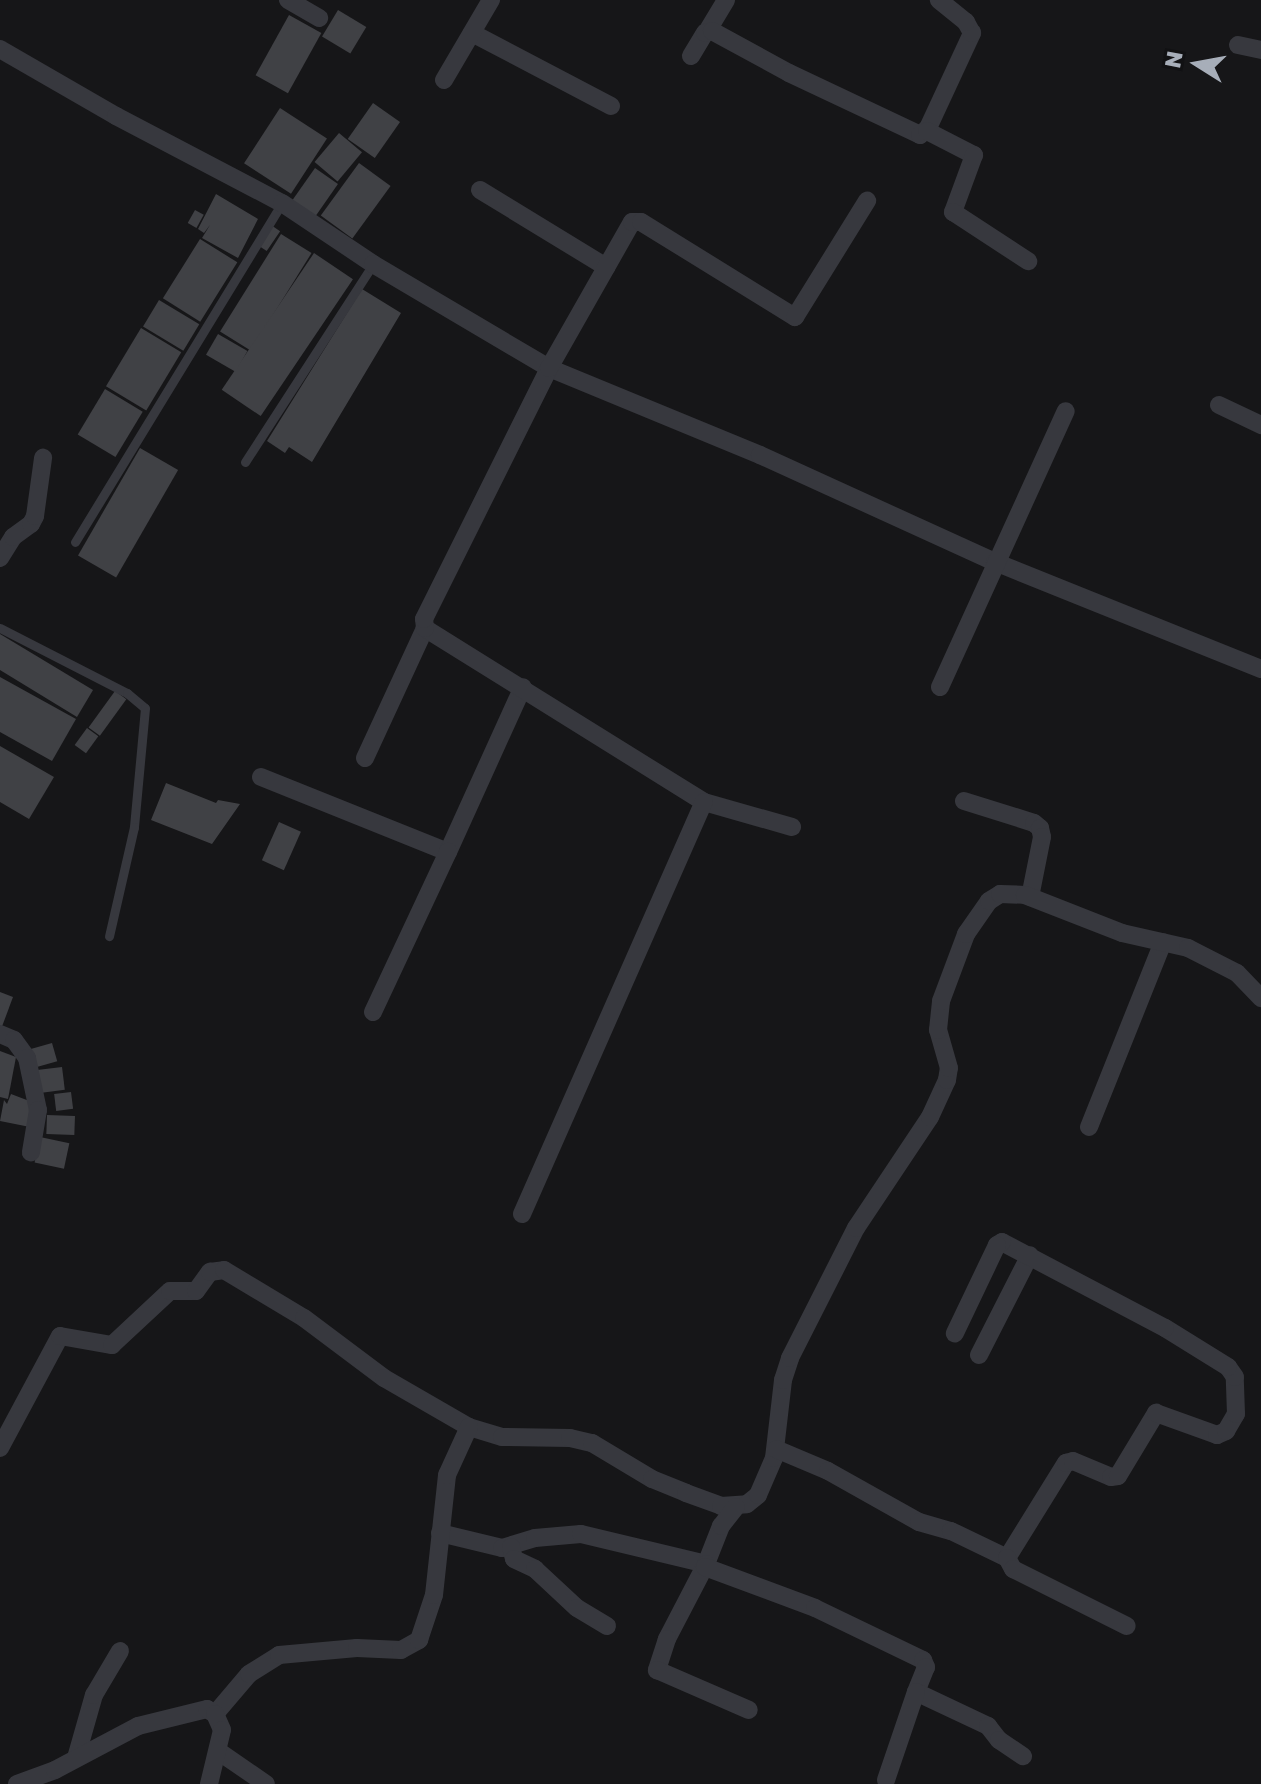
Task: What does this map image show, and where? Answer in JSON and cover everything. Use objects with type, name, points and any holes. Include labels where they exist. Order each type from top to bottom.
[{"type":"street","points":[[288,0],[319,18]]},
{"type":"street","points":[[444,80],[491,0]]},
{"type":"street","points":[[691,56],[726,0]]},
{"type":"street","points":[[927,131],[972,33],[966,22],[939,0]]},
{"type":"street","points":[[708,30],[915,133],[927,131],[971,152],[976,158],[953,212],[1028,261]]},
{"type":"street","points":[[472,33],[611,106]]},
{"type":"street","points":[[1238,45],[1261,50]]},
{"type":"street","points":[[0,49],[116,116],[282,203],[373,264],[549,368],[760,455],[995,562],[1261,669]]},
{"type":"street","points":[[480,190],[606,267]]},
{"type":"street","points":[[365,758],[425,628],[424,619],[549,368],[632,222],[637,220],[795,317],[867,201]]},
{"type":"street","points":[[1219,405],[1261,425]]},
{"type":"street","points":[[940,687],[1066,411]]},
{"type":"street","points":[[0,558],[13,537],[31,524],[35,516],[43,458]]},
{"type":"street","points":[[425,628],[704,802],[792,827]]},
{"type":"street","points":[[373,1012],[523,687]]},
{"type":"street","points":[[261,777],[448,852]]},
{"type":"street","points":[[964,801],[1040,828],[1042,837],[1030,897]]},
{"type":"street","points":[[522,1214],[704,802]]},
{"type":"street","points":[[749,1710],[660,1675],[657,1670],[667,1639],[706,1565],[721,1526],[736,1507],[758,1495],[776,1449],[783,1380],[790,1358],[856,1228],[930,1117],[947,1080],[949,1068],[937,1015],[955,957],[989,901],[1012,892],[1109,928],[1207,956],[1237,973],[1261,998]]},
{"type":"street","points":[[1089,1127],[1163,942]]},
{"type":"street","points":[[0,1034],[14,1040],[27,1058],[38,1110],[31,1152]]},
{"type":"street","points":[[955,1333],[999,1242],[1030,1255],[1165,1328],[1228,1367],[1235,1377],[1236,1414],[1226,1431],[1217,1435],[1156,1413],[1118,1476],[1111,1477],[1073,1461],[1066,1463],[1007,1558]]},
{"type":"street","points":[[979,1355],[1030,1255]]},
{"type":"street","points":[[0,1448],[60,1336],[112,1345],[170,1291],[196,1291],[216,1270],[234,1273],[304,1318],[384,1378],[469,1427],[502,1437],[570,1438],[592,1443],[652,1479],[721,1506],[736,1507]]},
{"type":"street","points":[[215,1714],[249,1674],[279,1655],[410,1647],[425,1628],[434,1595],[447,1475],[469,1427]]},
{"type":"street","points":[[776,1449],[828,1471],[919,1522],[951,1531],[1007,1558],[1013,1569],[1127,1626]]},
{"type":"street","points":[[440,1533],[491,1548],[511,1547],[535,1538],[581,1534],[706,1565],[815,1608],[923,1660],[926,1667],[886,1780]]},
{"type":"street","points":[[511,1547],[512,1557],[540,1573],[577,1608],[607,1626]]},
{"type":"street","points":[[76,1758],[94,1695],[120,1651]]},
{"type":"street","points":[[916,1692],[988,1726],[999,1740],[1023,1756]]},
{"type":"street","points":[[17,1784],[138,1726],[196,1709],[215,1714]]},
{"type":"street","points":[[209,1784],[222,1730],[215,1714]]},
{"type":"street","points":[[218,1751],[266,1784]]},
{"type":"lane","points":[[75,542],[282,203]]},
{"type":"lane","points":[[245,462],[373,264]]},
{"type":"lane","points":[[0,628],[127,693],[145,708],[134,827],[109,936]]},
{"type":"building","points":[[338,10],[366,27],[350,54],[322,37]]},
{"type":"building","points":[[289,15],[321,33],[288,93],[256,75]]},
{"type":"building","points":[[373,103],[400,122],[375,158],[348,139]]},
{"type":"building","points":[[280,108],[327,138],[291,194],[244,163]]},
{"type":"building","points":[[339,133],[362,152],[338,181],[315,162]]},
{"type":"building","points":[[359,163],[391,186],[352,239],[321,216]]},
{"type":"building","points":[[315,168],[338,184],[314,218],[291,202]]},
{"type":"building","points":[[216,194],[258,219],[238,258],[202,238],[210,225],[204,233],[198,229]]},
{"type":"building","points":[[195,210],[204,215],[196,228],[188,223]]},
{"type":"building","points":[[271,225],[280,231],[267,251],[258,245]]},
{"type":"building","points":[[281,234],[312,253],[251,351],[220,332]]},
{"type":"building","points":[[200,239],[237,262],[200,322],[163,298]]},
{"type":"building","points":[[314,253],[353,279],[261,416],[222,390]]},
{"type":"building","points":[[362,289],[401,313],[312,462],[289,447],[285,453],[267,441]]},
{"type":"building","points":[[159,300],[199,324],[183,351],[143,327]]},
{"type":"building","points":[[141,328],[181,352],[146,410],[106,386]]},
{"type":"building","points":[[218,334],[247,351],[235,372],[206,355]]},
{"type":"building","points":[[105,389],[143,412],[115,457],[78,434]]},
{"type":"building","points":[[140,448],[178,470],[116,577],[78,555]]},
{"type":"building","points":[[0,634],[93,690],[77,717],[0,670]]},
{"type":"building","points":[[0,677],[76,719],[52,761],[0,732]]},
{"type":"building","points":[[115,691],[126,699],[100,736],[89,727]]},
{"type":"building","points":[[87,728],[98,736],[86,753],[75,745]]},
{"type":"building","points":[[0,746],[54,777],[29,819],[0,802]]},
{"type":"building","points":[[166,783],[216,803],[218,800],[240,804],[212,844],[151,820]]},
{"type":"building","points":[[279,822],[301,832],[284,870],[262,860]]},
{"type":"building","points":[[0,992],[13,997],[0,1032]]},
{"type":"building","points":[[52,1043],[57,1061],[35,1068],[30,1049]]},
{"type":"building","points":[[0,1051],[16,1057],[8,1099],[0,1097]]},
{"type":"building","points":[[62,1067],[65,1090],[40,1093],[37,1070]]},
{"type":"building","points":[[71,1092],[73,1109],[56,1111],[54,1094]]},
{"type":"building","points":[[11,1094],[32,1102],[30,1127],[0,1121],[4,1100],[7,1104]]},
{"type":"building","points":[[47,1115],[75,1116],[74,1135],[46,1134]]},
{"type":"building","points":[[40,1137],[69,1143],[64,1169],[35,1162]]}]
